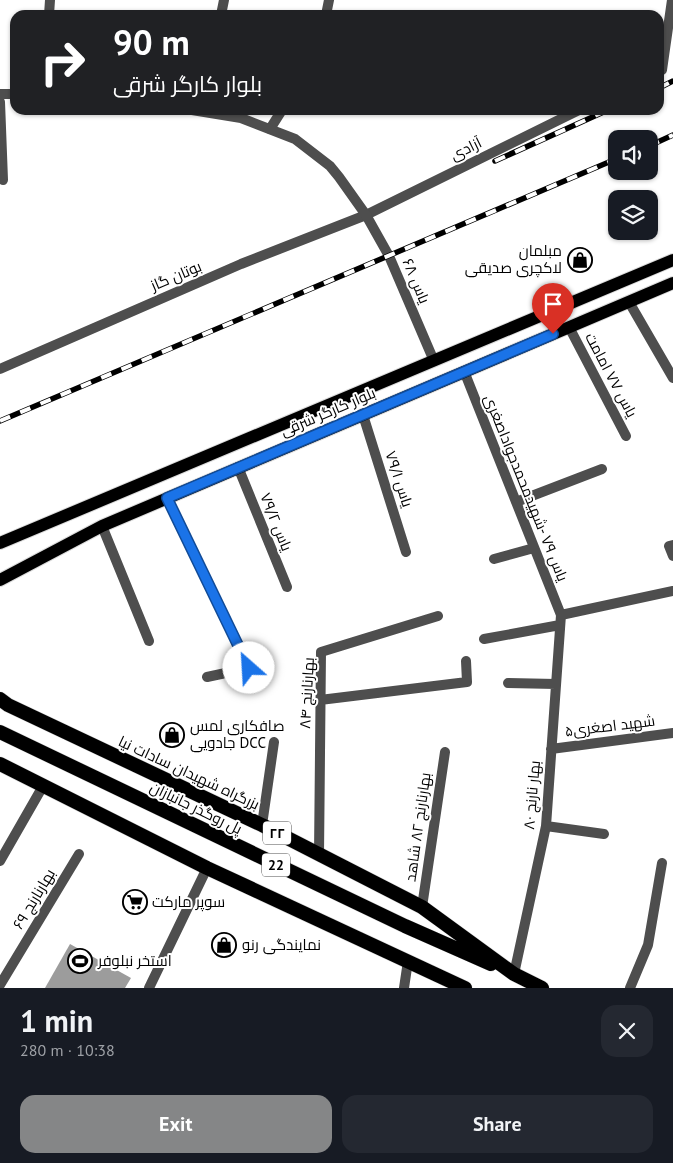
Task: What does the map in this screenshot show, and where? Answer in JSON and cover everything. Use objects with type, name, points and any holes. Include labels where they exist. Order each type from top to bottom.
[{"type":"highway","name":"بزرگراه شهیدان سادات نیا","points":[[3,704],[262,825],[422,907],[514,974],[542,988]]},
{"type":"highway","name":"پل روگذر جانبازان","points":[[0,732],[405,926],[514,974]]},
{"type":"highway","name":"22","points":[[0,764],[207,868],[465,988]]},
{"type":"main road","name":"بلوار کارگر شرقی","points":[[0,543],[673,260]]},
{"type":"main road","name":"بلوار کارگر شرقی","points":[[0,580],[102,526],[673,283]]},
{"type":"street","points":[[664,47],[672,0]]},
{"type":"street","points":[[0,102],[3,180]]},
{"type":"street","name":"یاس ۶۸","points":[[226,115],[241,118],[295,139],[330,166],[366,215],[389,256],[434,361]]},
{"type":"street","points":[[270,129],[279,115]]},
{"type":"street","name":"آزادی","points":[[366,215],[570,115]]},
{"type":"street","name":"بوتان گاز","points":[[0,368],[232,268],[366,215]]},
{"type":"street","points":[[629,302],[673,378]]},
{"type":"street","name":"یاس ۷۷ امامت","points":[[569,327],[626,436]]},
{"type":"street","name":"یاس ۷۹ -شهیدمحمدجواداصغری","points":[[464,371],[534,548],[560,620]]},
{"type":"street","name":"یاس ۷۹/۱","points":[[363,415],[406,552]]},
{"type":"street","name":"یاس ۷۹/۲","points":[[238,468],[287,587]]},
{"type":"street","points":[[516,502],[602,469]]},
{"type":"street","points":[[167,498],[249,668],[207,676]]},
{"type":"street","points":[[102,526],[149,640]]},
{"type":"street","points":[[673,545],[670,546],[673,556]]},
{"type":"street","points":[[494,559],[534,548]]},
{"type":"street","points":[[484,639],[673,591]]},
{"type":"street","name":"بهارنارنج ۸۴","points":[[319,855],[322,652],[438,616]]},
{"type":"street","name":"بهار نارنج ۸۰","points":[[514,974],[546,826],[560,620]]},
{"type":"street","points":[[320,700],[467,682],[466,661]]},
{"type":"street","points":[[508,683],[556,684]]},
{"type":"street","name":"شهید اصغری۵","points":[[551,749],[673,733]]},
{"type":"street","points":[[262,825],[274,742]]},
{"type":"street","name":"بهارنارنج ۸۲ شاهد","points":[[422,907],[444,752]]},
{"type":"street","points":[[0,861],[43,786]]},
{"type":"street","points":[[546,826],[604,834]]},
{"type":"street","name":"بهارنارنج ۶۹","points":[[0,985],[79,854]]},
{"type":"street","points":[[630,988],[648,945],[662,863]]},
{"type":"street","points":[[149,988],[207,868]]},
{"type":"street","points":[[404,988],[408,961]]},
{"type":"shaded area","name":"استخر نبلوفر","points":[[70,944],[131,978],[125,988],[45,988]]},
{"type":"railway","points":[[664,86],[673,81]]},
{"type":"railway","points":[[495,161],[597,115]]},
{"type":"railway","points":[[658,142],[673,135]]},
{"type":"railway","points":[[0,421],[608,162]]},
{"type":"place","name":"مبلمان لاکچری صدیقی","points":[[580,260]]},
{"type":"place","name":"صافکاری لمس جادویی DCC","points":[[172,735]]},
{"type":"place","name":"سوپر مارکت","points":[[135,902]]},
{"type":"place","name":"نمایندگی رنو","points":[[224,945]]},
{"type":"place","name":"استخر نبلوفر","points":[[80,961]]},
{"type":"route","points":[[249,668],[167,498],[553,334]]}]
